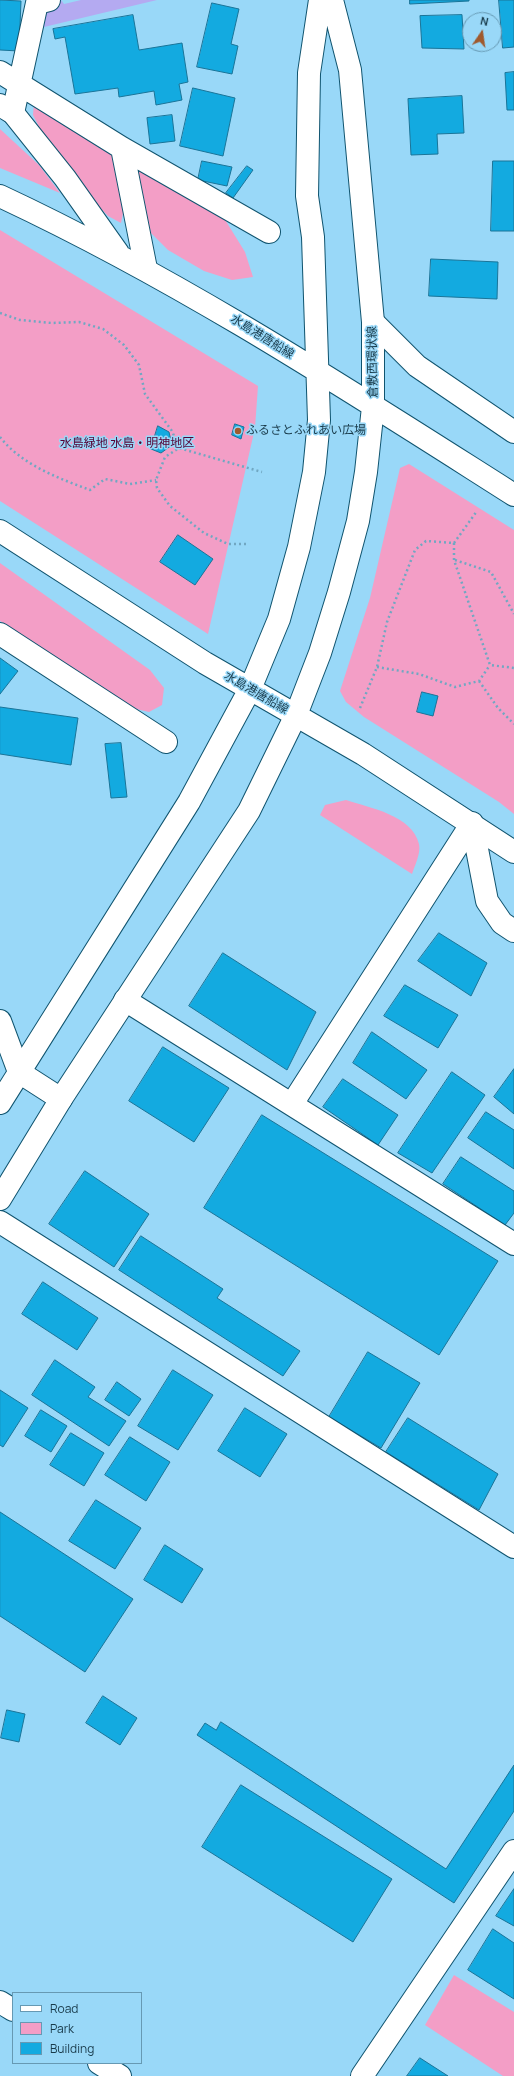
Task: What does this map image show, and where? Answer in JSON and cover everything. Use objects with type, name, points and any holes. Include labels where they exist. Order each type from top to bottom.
[{"type":"street","points":[[0,1103],[189,802],[250,689],[279,618],[299,547],[314,472],[319,420],[312,237],[307,196],[310,74],[320,0]]},
{"type":"street","name":"倉敷西環状線","points":[[0,1199],[61,1099],[248,811],[296,715],[323,645],[339,592],[358,521],[366,472],[374,407],[373,322],[350,70],[332,0]]},
{"type":"street","points":[[45,1],[37,3],[20,85],[6,109],[65,178],[120,255]]},
{"type":"street","points":[[0,72],[122,148],[269,232]]},
{"type":"street","points":[[122,148],[146,269]]},
{"type":"street","name":"水島港唐船線","points":[[0,196],[120,255],[224,314],[514,496]]},
{"type":"street","points":[[373,322],[417,366],[514,432]]},
{"type":"street","name":"水島港唐船線","points":[[0,531],[205,663],[363,754],[472,823],[514,852]]},
{"type":"street","points":[[0,634],[166,742]]},
{"type":"street","points":[[472,823],[487,901],[502,923],[514,931]]},
{"type":"street","points":[[292,1104],[472,823]]},
{"type":"street","points":[[125,1000],[514,1244]]},
{"type":"street","points":[[0,1021],[19,1072],[61,1099]]},
{"type":"street","points":[[0,1222],[514,1546]]},
{"type":"street","points":[[362,2076],[514,1851]]},
{"type":"street","points":[[0,2002],[12,2009]]},
{"type":"street","points":[[101,2064],[120,2076]]},
{"type":"path","points":[[0,313],[20,320],[52,323],[79,322],[103,329],[124,344],[139,365],[145,394],[172,431],[179,448]]},
{"type":"path","points":[[0,437],[22,459],[56,477],[90,490],[105,479],[130,484],[156,480]]},
{"type":"path","points":[[246,544],[228,544],[204,533],[170,506],[157,488],[156,480],[165,457],[179,448],[262,472]]},
{"type":"path","points":[[477,511],[454,543],[454,560],[490,665]]},
{"type":"path","points":[[360,708],[377,667],[388,622],[415,550],[426,541],[454,543]]},
{"type":"path","points":[[454,560],[491,572],[514,614]]},
{"type":"path","points":[[377,667],[419,674],[455,687],[479,681],[490,665]]},
{"type":"path","points":[[490,665],[514,668]]},
{"type":"path","points":[[479,681],[498,708],[514,724]]},
{"type":"green space","points":[[34,103],[111,150],[125,203],[121,223],[108,216],[82,189],[49,147],[33,115]]},
{"type":"green space","points":[[0,129],[39,165],[60,193],[0,168]]},
{"type":"green space","points":[[136,169],[224,218],[245,252],[253,277],[232,280],[204,271],[168,250],[151,233]]},
{"type":"green space","name":"水島緑地 水島・明神地区","points":[[0,230],[258,386],[255,428],[208,634],[0,501]]},
{"type":"green space","points":[[409,464],[514,530],[514,814],[499,802],[364,717],[346,702],[340,691],[370,598],[400,468]]},
{"type":"green space","points":[[0,563],[150,670],[164,688],[162,705],[149,712],[132,708],[0,621]]},
{"type":"green space","points":[[346,800],[389,814],[408,826],[415,834],[419,844],[419,851],[412,874],[320,815],[325,805]]},
{"type":"green space","points":[[454,1975],[514,2012],[514,2076],[503,2076],[425,2025]]},
{"type":"shaded area","points":[[43,0],[61,0],[64,4],[81,0],[157,0],[44,27],[47,6]]},
{"type":"building","points":[[0,0],[21,1],[19,51],[0,50]]},
{"type":"building","points":[[410,0],[469,0],[469,1],[410,4]]},
{"type":"building","points":[[499,0],[514,0],[514,47],[503,48],[502,12],[500,12]]},
{"type":"building","points":[[212,3],[239,9],[231,44],[238,46],[232,74],[197,67]]},
{"type":"building","points":[[133,15],[139,50],[182,43],[188,82],[179,84],[182,100],[156,105],[154,91],[119,97],[118,88],[75,94],[65,37],[55,39],[53,29]]},
{"type":"building","points":[[462,15],[462,49],[422,48],[420,16]]},
{"type":"building","points":[[514,72],[514,110],[507,110],[505,73]]},
{"type":"building","points":[[193,88],[235,98],[223,156],[180,146]]},
{"type":"building","points":[[462,96],[464,133],[437,134],[438,154],[411,155],[408,99]]},
{"type":"building","points":[[172,115],[175,141],[150,144],[147,118]]},
{"type":"building","points":[[202,161],[232,167],[227,186],[198,180]]},
{"type":"building","points":[[493,161],[514,161],[514,231],[491,231]]},
{"type":"building","points":[[247,166],[253,170],[233,198],[226,193]]},
{"type":"building","points":[[431,259],[498,262],[497,299],[429,296]]},
{"type":"building","name":"ふるさとふれあい広場","points":[[235,424],[244,427],[241,439],[232,435]]},
{"type":"building","points":[[158,426],[169,432],[172,445],[161,453],[151,449]]},
{"type":"building","points":[[178,535],[213,559],[195,585],[160,562]]},
{"type":"building","points":[[0,658],[18,671],[0,694]]},
{"type":"building","points":[[422,692],[438,696],[433,716],[417,712]]},
{"type":"building","points":[[0,707],[78,718],[71,765],[0,754]]},
{"type":"building","points":[[121,743],[127,797],[111,798],[105,744]]},
{"type":"building","points":[[439,933],[487,963],[471,996],[418,961]]},
{"type":"building","points":[[223,953],[316,1012],[287,1070],[189,1006]]},
{"type":"building","points":[[405,985],[458,1015],[438,1048],[384,1016]]},
{"type":"building","points":[[372,1032],[427,1070],[406,1099],[353,1063]]},
{"type":"building","points":[[163,1047],[229,1088],[194,1142],[129,1101]]},
{"type":"building","points":[[514,1069],[514,1114],[494,1097]]},
{"type":"building","points":[[452,1072],[485,1095],[432,1173],[398,1153]]},
{"type":"building","points":[[343,1079],[398,1115],[378,1145],[323,1107]]},
{"type":"building","points":[[486,1112],[514,1130],[514,1169],[468,1138]]},
{"type":"building","points":[[262,1115],[498,1261],[439,1355],[204,1208]]},
{"type":"building","points":[[461,1157],[514,1191],[514,1213],[505,1225],[443,1184]]},
{"type":"building","points":[[85,1171],[149,1214],[114,1267],[49,1224]]},
{"type":"building","points":[[141,1236],[223,1289],[217,1298],[300,1351],[283,1376],[119,1270]]},
{"type":"building","points":[[43,1282],[98,1318],[77,1350],[22,1314]]},
{"type":"building","points":[[368,1352],[420,1383],[381,1448],[329,1417]]},
{"type":"building","points":[[55,1360],[95,1387],[88,1397],[126,1421],[109,1446],[32,1395]]},
{"type":"building","points":[[173,1370],[213,1395],[178,1450],[138,1426]]},
{"type":"building","points":[[117,1382],[141,1399],[129,1416],[105,1400]]},
{"type":"building","points":[[0,1390],[28,1408],[3,1447],[0,1445]]},
{"type":"building","points":[[245,1408],[287,1434],[260,1477],[218,1451]]},
{"type":"building","points":[[41,1410],[67,1426],[51,1452],[25,1436]]},
{"type":"building","points":[[408,1418],[498,1474],[479,1510],[386,1452]]},
{"type":"building","points":[[71,1433],[104,1453],[84,1486],[50,1465]]},
{"type":"building","points":[[130,1437],[170,1462],[146,1501],[105,1475]]},
{"type":"building","points":[[96,1500],[141,1528],[115,1569],[69,1541]]},
{"type":"building","points":[[0,1512],[133,1599],[85,1672],[0,1616]]},
{"type":"building","points":[[165,1545],[203,1569],[182,1603],[144,1580]]},
{"type":"building","points":[[103,1696],[137,1718],[120,1745],[86,1723]]},
{"type":"building","points":[[7,1710],[25,1714],[19,1742],[1,1738]]},
{"type":"building","points":[[221,1722],[446,1869],[514,1765],[514,1811],[454,1903],[197,1735],[205,1723],[216,1730]]},
{"type":"building","points":[[241,1785],[392,1879],[353,1942],[202,1847]]},
{"type":"building","points":[[514,1889],[514,1926],[496,1916]]},
{"type":"building","points":[[493,1929],[514,1943],[514,1999],[468,1970]]},
{"type":"building","points":[[420,2058],[448,2076],[407,2076]]},
{"type":"place","name":"ふるさとふれあい広場","points":[[238,431]]}]
